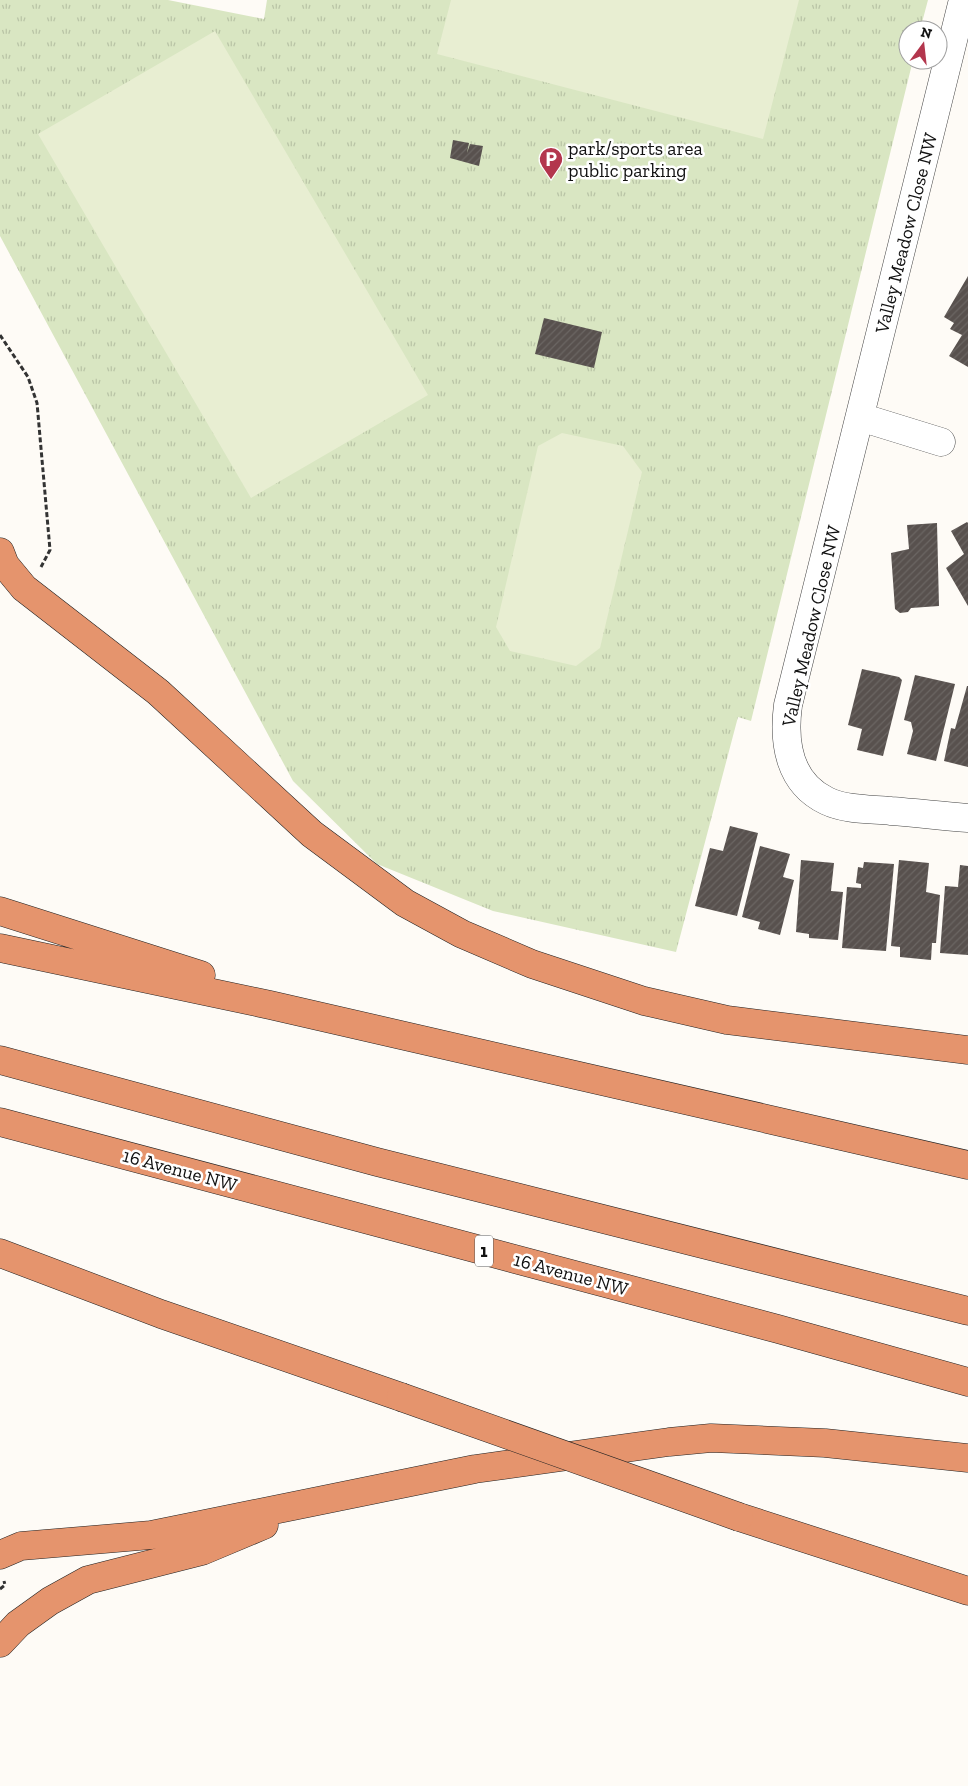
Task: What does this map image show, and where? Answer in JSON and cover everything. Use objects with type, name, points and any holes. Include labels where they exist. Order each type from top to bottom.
[{"type":"highway","points":[[0,552],[4,565],[24,588],[158,692],[312,834],[405,903],[462,934],[532,964],[653,1004],[727,1020],[968,1050]]},
{"type":"highway","points":[[0,911],[354,1025]]},
{"type":"highway","points":[[0,948],[354,1025],[968,1165]]},
{"type":"highway","points":[[0,1060],[377,1162],[968,1311]]},
{"type":"highway","name":"16 Avenue NW","points":[[0,1122],[778,1329],[968,1382]]},
{"type":"highway","points":[[0,1253],[161,1314],[739,1516],[968,1590]]},
{"type":"highway","points":[[0,1273],[161,1314]]},
{"type":"highway","points":[[0,1555],[21,1546],[151,1536],[475,1469],[669,1442],[711,1438],[825,1443],[968,1458]]},
{"type":"highway","points":[[0,1643],[26,1618],[50,1601],[88,1580],[202,1551],[315,1502]]},
{"type":"street","name":"Valley Meadow Close NW","points":[[963,0],[959,52],[860,416],[788,705],[785,728],[792,766],[800,778],[814,792],[827,801],[841,805],[968,818]]},
{"type":"street","points":[[860,416],[941,442]]},
{"type":"path","points":[[0,336],[28,377],[37,403],[41,430],[50,550],[38,571],[24,588]]},
{"type":"green space","points":[[0,0],[168,0],[264,19],[267,0],[928,0],[923,20],[898,20],[898,70],[911,70],[751,721],[738,717],[676,952],[493,911],[377,864],[293,781],[0,236]]},
{"type":"green space","points":[[451,0],[799,0],[763,139],[437,54]]},
{"type":"green space","points":[[215,31],[428,395],[251,498],[38,134]]},
{"type":"green space","points":[[562,433],[623,446],[642,472],[600,648],[576,666],[510,651],[496,627],[538,446]]},
{"type":"building","points":[[453,140],[469,143],[467,153],[470,144],[483,146],[479,166],[450,158]]},
{"type":"building","points":[[968,276],[968,367],[949,356],[962,335],[950,329],[954,323],[944,317]]},
{"type":"building","points":[[544,318],[602,332],[594,368],[535,354]]},
{"type":"building","points":[[967,522],[968,606],[946,568],[964,554],[951,531]]},
{"type":"building","points":[[937,523],[939,606],[911,608],[908,612],[900,613],[895,609],[891,553],[909,549],[907,525]]},
{"type":"building","points":[[862,669],[899,677],[902,680],[883,756],[857,750],[862,729],[848,725]]},
{"type":"building","points":[[915,675],[955,684],[936,761],[907,754],[913,731],[911,722],[904,720]]},
{"type":"building","points":[[967,686],[968,767],[944,761],[951,728],[955,729]]},
{"type":"building","points":[[730,826],[758,833],[737,916],[695,906],[710,848],[723,851]]},
{"type":"building","points":[[760,846],[790,854],[783,877],[794,880],[780,935],[758,929],[760,922],[742,917]]},
{"type":"building","points":[[801,860],[834,863],[831,891],[843,892],[838,940],[809,938],[809,934],[796,932]]},
{"type":"building","points":[[899,860],[929,863],[926,892],[940,895],[936,943],[932,943],[931,960],[900,957],[900,947],[891,946]]},
{"type":"building","points":[[864,862],[894,864],[886,951],[842,948],[847,887],[861,888],[861,884],[856,883],[858,867],[863,868]]},
{"type":"building","points":[[960,865],[968,866],[968,955],[940,953],[945,886],[958,887]]},
{"type":"place","name":"park/sports area public parking","points":[[551,180]]}]
